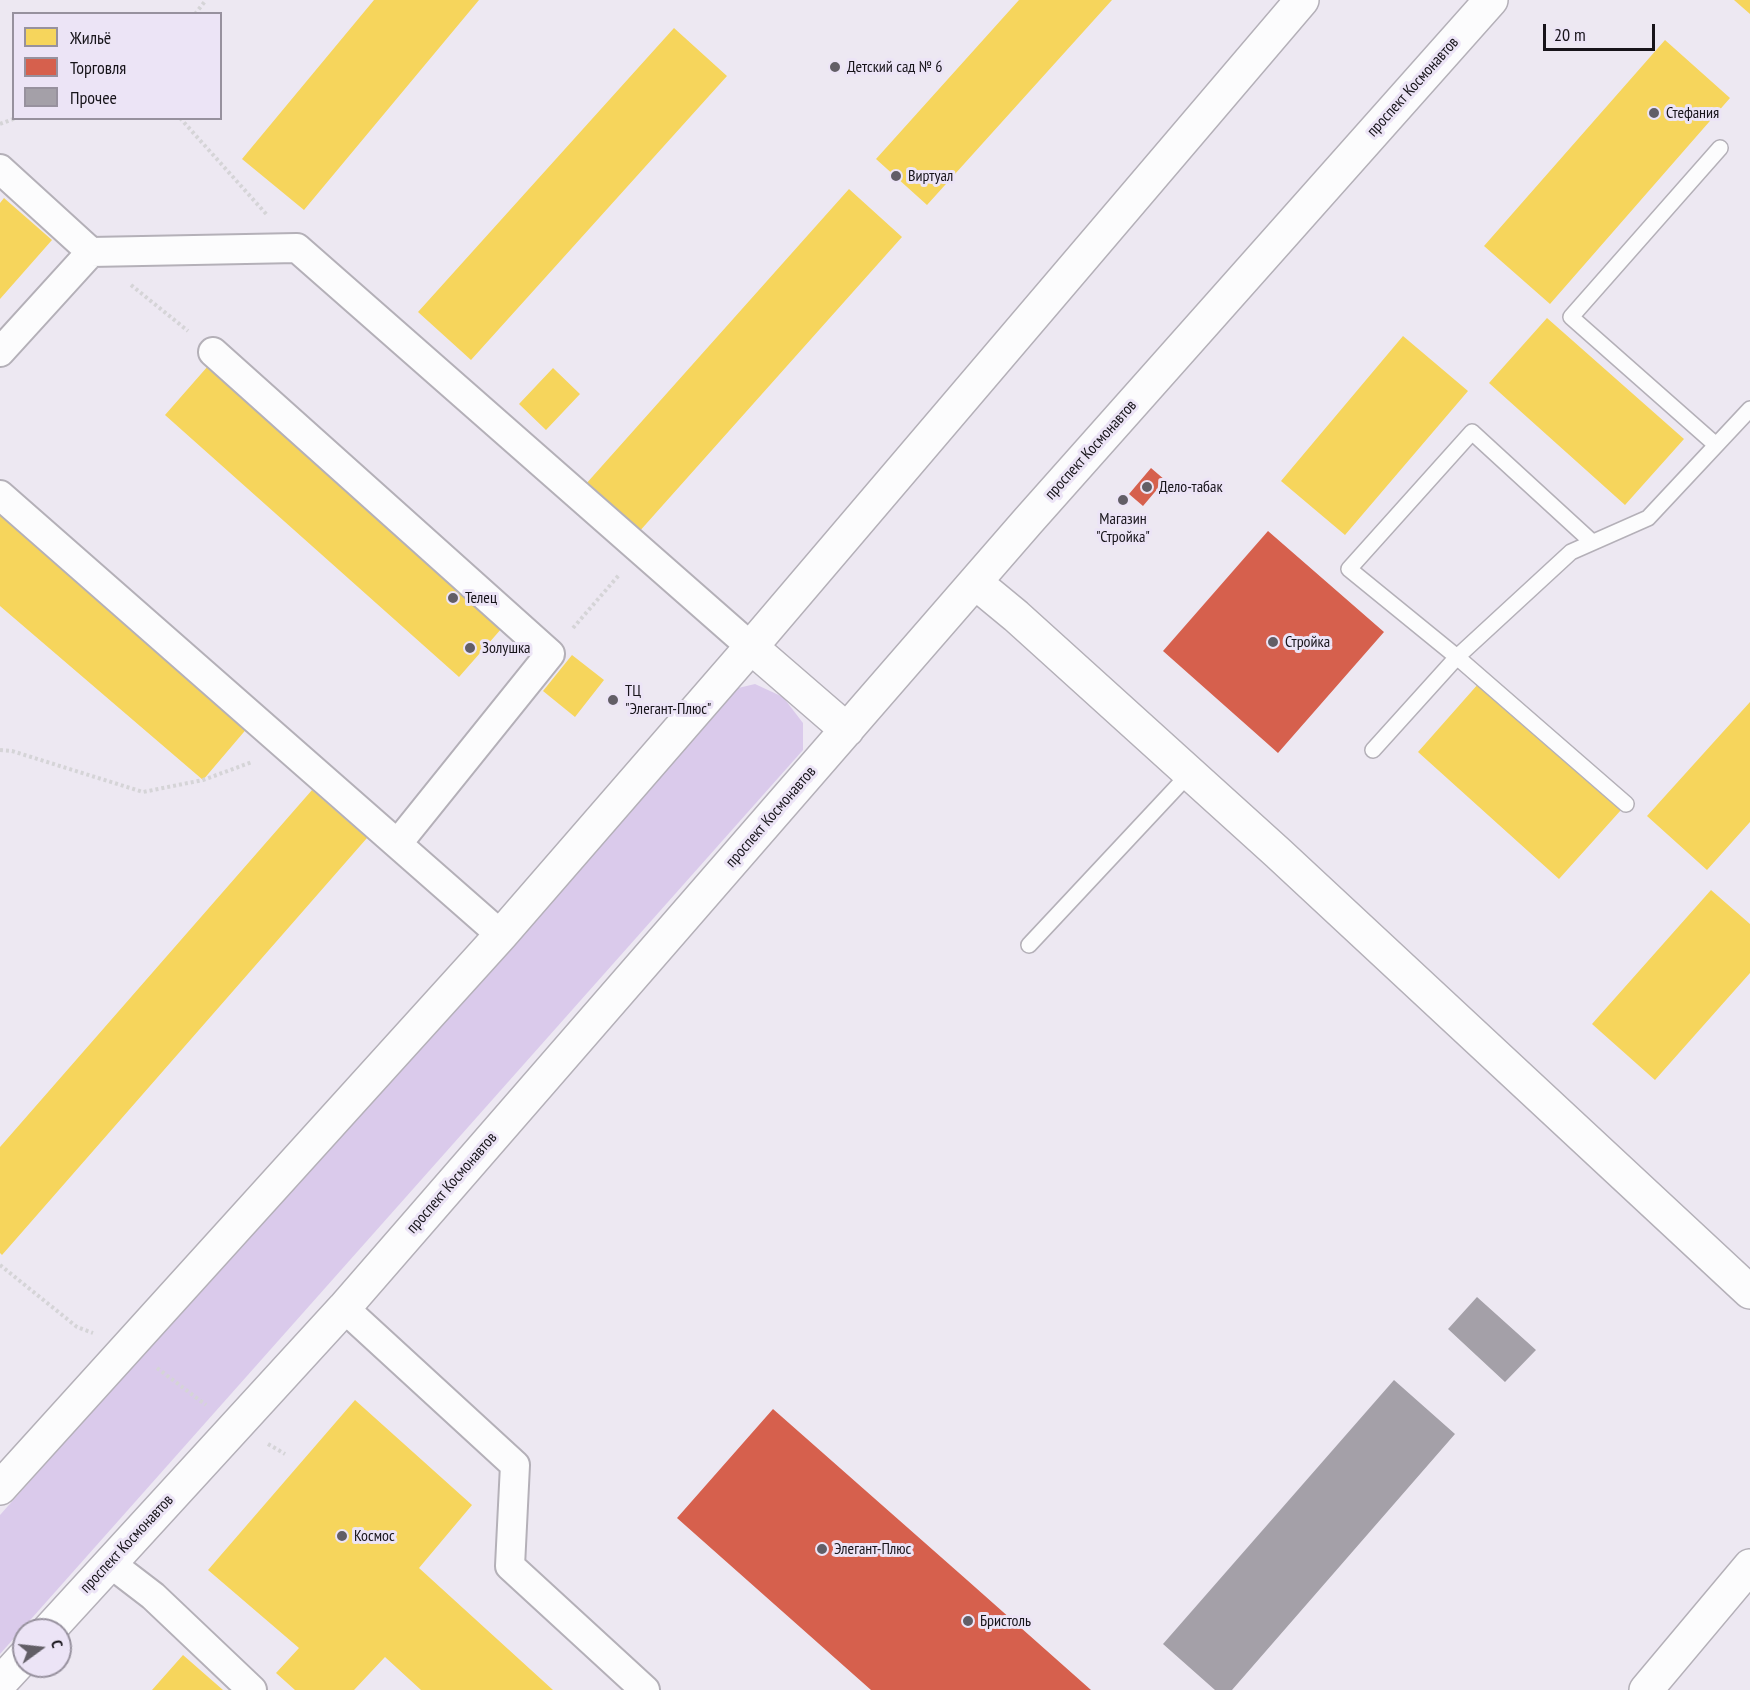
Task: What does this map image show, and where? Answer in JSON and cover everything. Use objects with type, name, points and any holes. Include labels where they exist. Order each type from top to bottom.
[{"type":"main road","points":[[0,1488],[501,935],[751,646],[1302,0]]},
{"type":"main road","name":"проспект Космонавтов","points":[[60,1618],[344,1308],[847,730],[1491,0]]},
{"type":"main road","points":[[976,583],[1016,616],[1486,1045],[1750,1292]]},
{"type":"main road","points":[[751,646],[847,730]]},
{"type":"main road","points":[[1646,1690],[1750,1566]]},
{"type":"main road","points":[[0,1683],[12,1670]]},
{"type":"street","points":[[0,169],[91,252],[297,248],[751,646]]},
{"type":"street","points":[[0,352],[91,252]]},
{"type":"street","points":[[213,352],[550,654],[398,843]]},
{"type":"street","points":[[0,495],[501,935]]},
{"type":"street","points":[[344,1308],[515,1465],[510,1566],[645,1690]]},
{"type":"street","points":[[110,1563],[153,1596],[252,1690]]},
{"type":"lane","points":[[1716,445],[1571,317],[1720,148]]},
{"type":"lane","points":[[1373,750],[1457,657],[1571,552],[1648,518],[1750,409]]},
{"type":"lane","points":[[1592,542],[1472,432],[1349,569],[1457,657],[1626,804]]},
{"type":"lane","points":[[1029,945],[1189,774]]},
{"type":"path","points":[[197,12],[206,0]]},
{"type":"path","points":[[182,120],[297,248]]},
{"type":"path","points":[[91,252],[213,352]]},
{"type":"path","points":[[550,654],[642,550]]},
{"type":"path","points":[[0,750],[12,751],[143,792],[203,780],[290,748]]},
{"type":"shaded area","points":[[755,684],[783,697],[803,723],[803,750],[32,1618],[12,1618],[12,1640],[0,1654],[0,1515],[734,689]]},
{"type":"building: Жильё","points":[[374,0],[479,0],[304,210],[242,159]]},
{"type":"building: Жильё","points":[[1019,0],[1112,0],[927,205],[876,159]]},
{"type":"building: Жильё","points":[[1734,0],[1750,0],[1750,14]]},
{"type":"building: Жильё","points":[[674,28],[727,76],[471,360],[418,312]]},
{"type":"building: Жильё","points":[[1665,40],[1730,98],[1550,304],[1484,246]]},
{"type":"building: Жильё","points":[[849,189],[902,237],[638,533],[585,485]]},
{"type":"building: Жильё","points":[[4,198],[52,240],[0,299],[0,203]]},
{"type":"building: Жильё","points":[[1547,318],[1684,439],[1625,505],[1489,383]]},
{"type":"building: Жильё","points":[[1403,336],[1468,391],[1345,535],[1281,481]]},
{"type":"building: Жильё","points":[[208,366],[502,628],[459,677],[165,415]]},
{"type":"building: Жильё","points":[[553,368],[580,394],[546,430],[519,404]]},
{"type":"building: Жильё","points":[[0,513],[249,726],[203,780],[0,606]]},
{"type":"building: Жильё","points":[[572,655],[604,680],[575,717],[543,691]]},
{"type":"building: Жильё","points":[[1479,683],[1621,810],[1559,879],[1418,752]]},
{"type":"building: Жильё","points":[[1750,702],[1750,822],[1707,870],[1647,816]]},
{"type":"building: Жильё","points":[[312,790],[367,838],[2,1255],[0,1253],[0,1147]]},
{"type":"building: Жильё","points":[[1711,890],[1750,924],[1750,973],[1655,1080],[1592,1024]]},
{"type":"building: Жильё","name":"Космос","points":[[355,1400],[472,1505],[419,1568],[553,1690],[421,1690],[385,1657],[354,1690],[295,1690],[276,1673],[299,1648],[208,1570]]},
{"type":"building: Жильё","points":[[183,1655],[223,1690],[152,1690]]},
{"type":"building: Торговля","name":"Дело-табак","points":[[1151,468],[1165,480],[1143,506],[1129,494]]},
{"type":"building: Торговля","name":"Стройка","points":[[1268,531],[1384,632],[1278,753],[1163,651]]},
{"type":"building: Торговля","name":"Элегант-Плюс","points":[[773,1409],[1091,1690],[871,1690],[677,1518]]},
{"type":"building: Прочее","points":[[1477,1297],[1536,1350],[1505,1382],[1448,1329]]},
{"type":"building: Прочее","points":[[1394,1380],[1455,1434],[1232,1690],[1215,1690],[1163,1644]]},
{"type":"place","name":"Детский сад № 6","points":[[835,67]]},
{"type":"place","name":"Стефания","points":[[1654,113]]},
{"type":"place","name":"Виртуал","points":[[896,176]]},
{"type":"place","name":"Дело-табак","points":[[1147,487]]},
{"type":"place","name":"Магазин \"Стройка\"","points":[[1123,500]]},
{"type":"place","name":"Телец","points":[[453,598]]},
{"type":"place","name":"Стройка","points":[[1273,642]]},
{"type":"place","name":"Золушка","points":[[470,648]]},
{"type":"place","name":"ТЦ \"Элегант-Плюс\"","points":[[613,700]]},
{"type":"place","name":"Космос","points":[[342,1536]]},
{"type":"place","name":"Элегант-Плюс","points":[[822,1549]]},
{"type":"place","name":"Бристоль","points":[[968,1621]]}]
